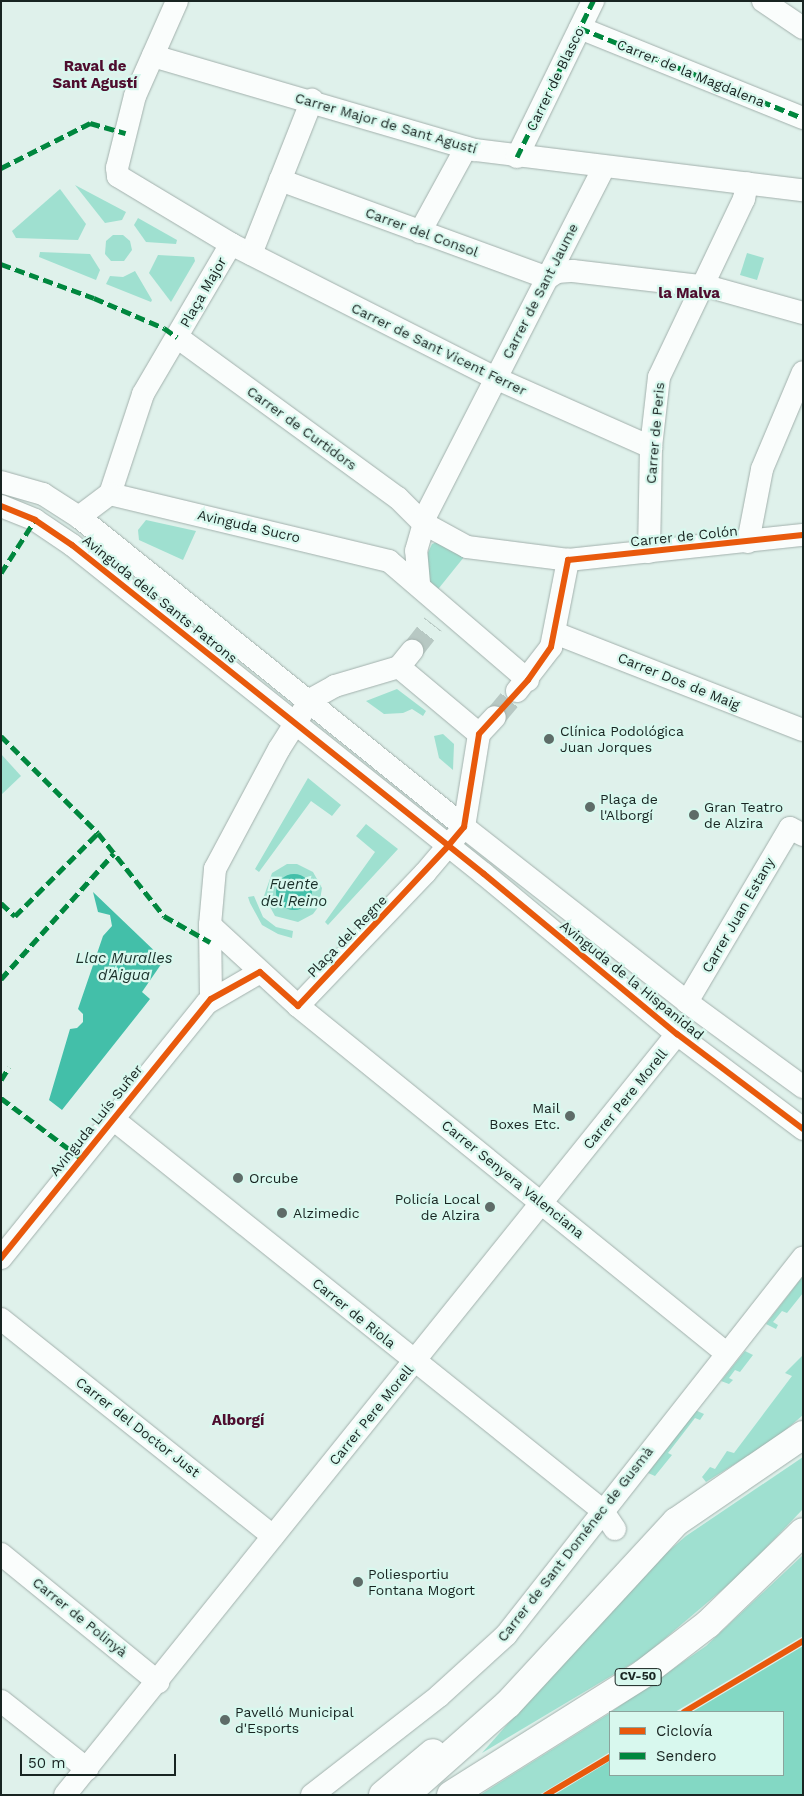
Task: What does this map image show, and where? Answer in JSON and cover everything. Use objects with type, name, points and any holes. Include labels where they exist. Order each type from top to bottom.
[{"type":"main road","points":[[383,1795],[503,1691],[622,1564],[676,1522],[803,1435]]},
{"type":"main road","points":[[405,1795],[452,1756],[533,1679],[676,1522]]},
{"type":"main road","name":"CV-50","points":[[451,1795],[650,1668],[708,1624],[803,1532]]},
{"type":"street","points":[[153,56],[177,1]]},
{"type":"street","name":"Carrer de Blasco","points":[[517,157],[593,1]]},
{"type":"street","points":[[763,1],[803,28]]},
{"type":"street","name":"Carrer de la Magdalena","points":[[580,28],[803,118]]},
{"type":"street","name":"Carrer Major de Sant Agustí","points":[[153,56],[312,100],[466,148],[517,157],[803,190]]},
{"type":"street","name":"Plaça Major","points":[[110,494],[136,409],[177,337],[241,249],[118,176],[117,168],[135,96],[153,56]]},
{"type":"street","points":[[241,249],[280,180],[312,100]]},
{"type":"street","points":[[420,232],[466,148]]},
{"type":"street","name":"Carrer de Sant Jaume","points":[[418,583],[416,560],[424,523],[495,378],[556,274],[604,166]]},
{"type":"street","name":"Carrer del Consol","points":[[280,180],[420,232],[556,274],[702,286],[731,291],[803,313]]},
{"type":"street","name":"Carrer de Peris","points":[[649,552],[651,447],[655,393],[662,370],[744,200],[747,184]]},
{"type":"street","name":"Carrer de Sant Vicent Ferrer","points":[[241,249],[495,378],[651,447]]},
{"type":"street","name":"Carrer de Curtidors","points":[[177,337],[370,477],[424,523],[472,549],[568,560]]},
{"type":"street","points":[[748,542],[762,469],[803,372]]},
{"type":"street","name":"Avinguda dels Sants Patrons","points":[[1,482],[42,494],[79,518],[310,700]]},
{"type":"street","points":[[79,518],[110,494]]},
{"type":"street","name":"Avinguda Sucro","points":[[110,494],[380,557],[418,583],[439,616],[522,685],[551,647],[555,633]]},
{"type":"street","name":"Avinguda dels Sants Patrons","points":[[1,506],[35,520],[72,545],[295,725]]},
{"type":"street","name":"Carrer de Colón","points":[[568,560],[803,535]]},
{"type":"street","points":[[555,633],[568,560]]},
{"type":"street","name":"Carrer Dos de Maig","points":[[555,633],[803,730]]},
{"type":"street","points":[[260,972],[211,999],[210,925],[215,869],[310,700],[335,686],[405,659],[480,734]]},
{"type":"street","name":"Avinguda de la Hispanidad","points":[[310,700],[464,827],[687,1002],[803,1088]]},
{"type":"street","points":[[448,846],[464,827],[480,734],[495,717]]},
{"type":"street","name":"Avinguda de la Hispanidad","points":[[295,725],[448,846],[677,1034],[803,1128]]},
{"type":"street","name":"Carrer Juan Estany","points":[[687,1002],[796,831]]},
{"type":"street","name":"Plaça del Regne","points":[[298,1006],[448,846]]},
{"type":"street","points":[[210,925],[298,1006]]},
{"type":"street","name":"Avinguda Luís Suñer","points":[[1,1258],[211,999]]},
{"type":"street","name":"Carrer Senyera Valenciana","points":[[298,1006],[543,1203],[726,1354]]},
{"type":"street","name":"Carrer Pere Morell","points":[[65,1795],[158,1682],[273,1536],[543,1203],[677,1034]]},
{"type":"street","name":"Carrer de Riola","points":[[113,1119],[602,1510],[615,1529]]},
{"type":"street","name":"Carrer de Sant Doménec de Gusmà","points":[[312,1795],[439,1696],[506,1635],[602,1510],[803,1258]]},
{"type":"street","name":"Carrer del Doctor Just","points":[[1,1320],[273,1536]]},
{"type":"street","name":"Carrer de Polinyà","points":[[1,1554],[158,1682]]},
{"type":"street","points":[[1,1701],[87,1769]]},
{"type":"shaded area","points":[[75,185],[126,212],[122,220],[105,223]]},
{"type":"shaded area","points":[[60,189],[86,224],[78,240],[16,238],[12,231]]},
{"type":"shaded area","points":[[138,218],[177,240],[176,244],[146,242],[134,225]]},
{"type":"shaded area","points":[[113,235],[123,235],[130,241],[132,250],[124,261],[111,261],[105,254],[106,241]]},
{"type":"shaded area","points":[[40,252],[90,254],[100,270],[96,280],[39,257]]},
{"type":"shaded area","points":[[747,253],[764,258],[757,280],[740,275]]},
{"type":"shaded area","points":[[158,255],[194,257],[195,261],[171,302],[149,273]]},
{"type":"shaded area","points":[[135,271],[152,300],[151,302],[106,284],[110,276],[123,277]]},
{"type":"shaded area","points":[[146,520],[196,531],[183,560],[139,540],[138,530]]},
{"type":"shaded area","points":[[437,542],[464,557],[435,593],[429,580],[426,557],[432,544]]},
{"type":"shaded area","points":[[397,689],[426,711],[423,716],[412,709],[403,713],[384,714],[366,701]]},
{"type":"shaded area","points":[[443,734],[454,744],[453,770],[439,758],[434,736]]},
{"type":"shaded area","points":[[1,754],[21,776],[1,795]]},
{"type":"shaded area","points":[[308,778],[341,805],[332,816],[311,801],[259,872],[255,869]]},
{"type":"shaded area","points":[[366,824],[398,849],[328,925],[325,922],[375,852],[356,836]]},
{"type":"shaded area","points":[[287,864],[297,864],[313,872],[322,888],[319,906],[313,914],[298,922],[275,916],[264,896],[272,873]],"holes":[[[308,882],[310,899],[303,907],[281,905],[278,900],[278,883]]]},
{"type":"shaded area","points":[[254,896],[263,917],[276,927],[293,931],[292,938],[278,934],[262,925],[248,897]]},
{"type":"shaded area","points":[[803,1276],[803,1293],[787,1313],[782,1311],[773,1322],[778,1325],[776,1329],[766,1324]]},
{"type":"shaded area","points":[[745,1351],[753,1355],[740,1372],[735,1370],[729,1378],[733,1380],[729,1384],[721,1381]]},
{"type":"shaded area","points":[[803,1355],[803,1415],[775,1439],[706,1482],[702,1477],[710,1467],[715,1469],[727,1451],[734,1453],[792,1376],[785,1373]]},
{"type":"shaded area","points":[[695,1410],[704,1414],[700,1420],[695,1418],[668,1453],[672,1455],[655,1476],[648,1473]]},
{"type":"shaded area","points":[[803,1457],[803,1509],[741,1574],[643,1657],[482,1753],[635,1580],[686,1536]]},
{"type":"shaded area","points":[[803,1555],[803,1636],[677,1711],[612,1711],[706,1646]]},
{"type":"shaded area","points":[[803,1646],[803,1795],[554,1795],[609,1762],[609,1776],[784,1776],[784,1711],[694,1711]]},
{"type":"shaded area","points":[[609,1714],[609,1753],[539,1795],[480,1795]]},
{"type":"water","name":"Fuente del Reino","points":[[294,874],[306,880],[312,892],[306,904],[294,910],[282,904],[276,892],[282,880]]},
{"type":"water","name":"Llac Muralles d'Aigua","points":[[93,892],[164,960],[142,992],[150,999],[62,1110],[49,1100],[70,1029],[77,1028],[83,1022],[83,1014],[78,1009],[103,936],[112,926],[110,915],[98,912]]},
{"type":"tunnel","points":[[412,651],[433,624]]},
{"type":"tunnel","points":[[495,717],[517,691]]},
{"type":"marked path","points":[[517,157],[593,1]]},
{"type":"marked path","points":[[580,28],[803,118]]},
{"type":"marked path","points":[[1,168],[90,123],[126,133]]},
{"type":"marked path","points":[[1,264],[94,298],[164,328],[177,337]]},
{"type":"marked path","points":[[1,573],[35,520]]},
{"type":"marked path","points":[[1,736],[98,833],[164,916],[210,942]]},
{"type":"marked path","points":[[1,903],[15,916],[98,833]]},
{"type":"marked path","points":[[1,979],[114,853]]},
{"type":"marked path","points":[[1,1080],[9,1067]]},
{"type":"marked path","points":[[1,1098],[81,1158]]},
{"type":"cycle path","points":[[1,506],[35,520],[72,545],[484,874],[677,1034],[803,1129]]},
{"type":"cycle path","points":[[1,1258],[211,999],[260,972],[298,1006],[464,827],[479,734],[528,680],[551,647],[568,560],[803,535]]},
{"type":"cycle path","points":[[686,1711],[803,1641]]},
{"type":"cycle path","points":[[546,1795],[609,1758]]},
{"type":"place","name":"Clínica Podológica Juan Jorques","points":[[549,739]]},
{"type":"place","name":"Plaça de l'Alborgí","points":[[590,807]]},
{"type":"place","name":"Gran Teatro de Alzira","points":[[694,815]]},
{"type":"place","name":"Mail Boxes Etc.","points":[[570,1116]]},
{"type":"place","name":"Orcube","points":[[238,1178]]},
{"type":"place","name":"Policía Local de Alzira","points":[[490,1207]]},
{"type":"place","name":"Alzimedic","points":[[282,1213]]},
{"type":"place","name":"Poliesportiu Fontana Mogort","points":[[358,1582]]},
{"type":"place","name":"Pavelló Municipal d'Esports","points":[[225,1720]]},
{"type":"district","name":"Raval de Sant Agustí","points":[[95,74]]},
{"type":"district","name":"la Malva","points":[[689,294]]},
{"type":"district","name":"Alborgí","points":[[238,1421]]}]
